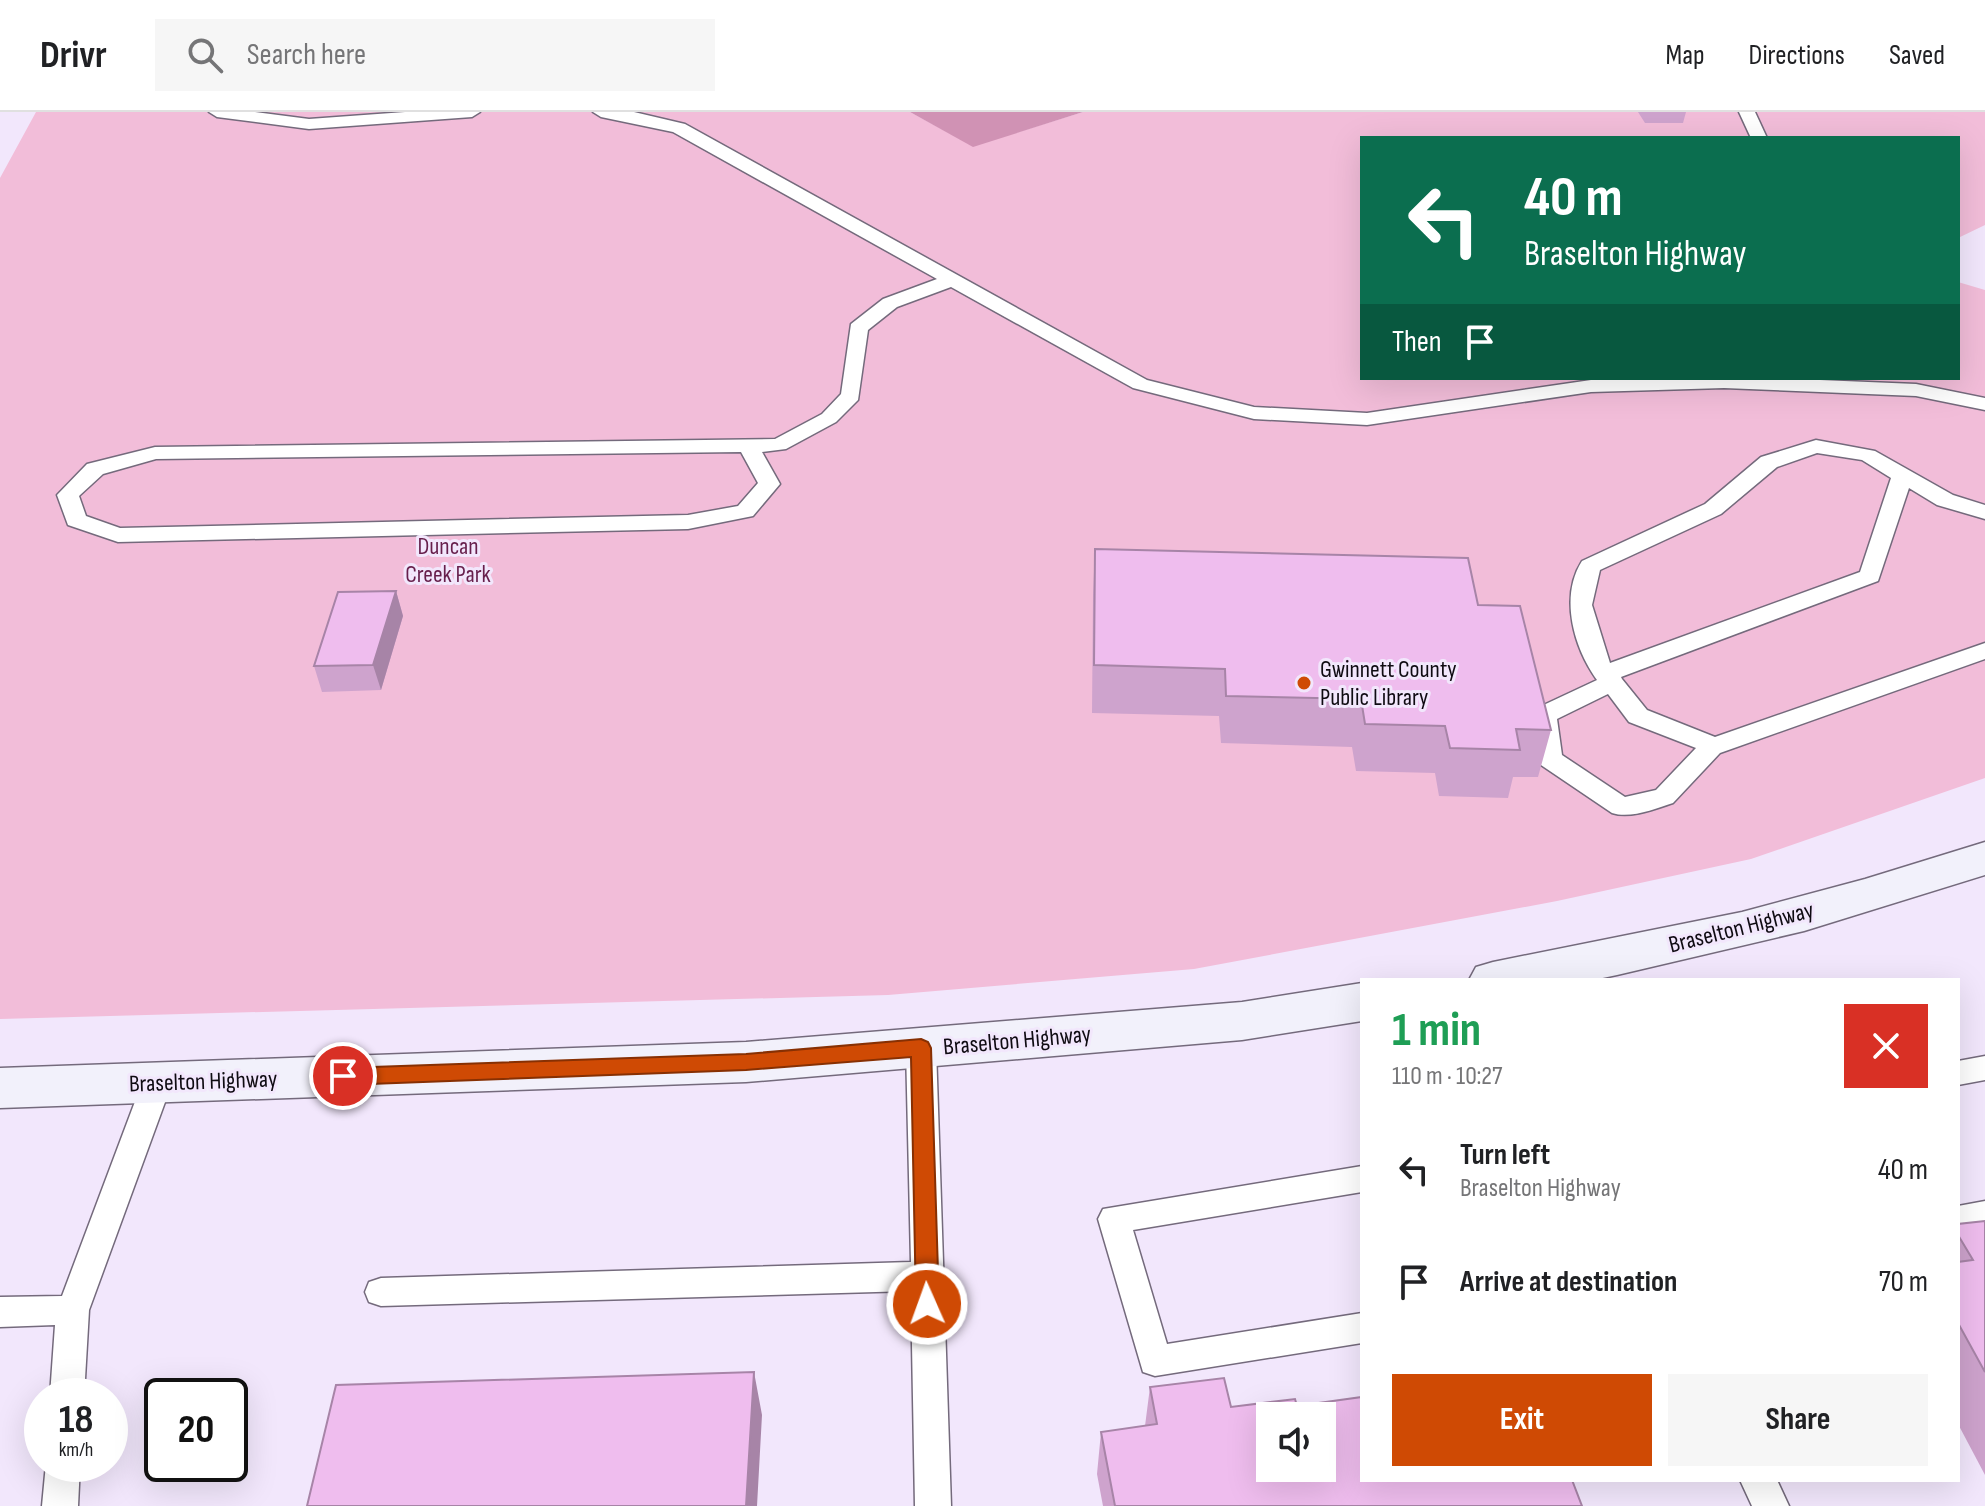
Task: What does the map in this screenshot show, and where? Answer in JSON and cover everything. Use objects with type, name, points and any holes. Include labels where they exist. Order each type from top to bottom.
[{"type":"main road","name":"Braselton Highway","points":[[1512,978],[1595,963],[1878,894],[1985,858]]},
{"type":"main road","name":"Braselton Highway","points":[[0,1088],[746,1062],[1242,1021],[1360,1002]]},
{"type":"lane","points":[[217,112],[309,124],[472,112]]},
{"type":"lane","points":[[601,112],[679,128],[1140,384],[1254,413],[1367,419],[1591,386],[1724,382],[1797,382],[1916,390],[1985,404]]},
{"type":"lane","points":[[1747,112],[1758,136]]},
{"type":"lane","points":[[748,445],[769,484],[745,511],[688,522],[118,535],[76,520],[68,495],[95,469],[155,453],[748,445],[779,445],[829,418],[851,396],[858,328],[890,303],[952,280]]},
{"type":"lane","points":[[1713,745],[1638,716],[1596,662],[1580,605],[1590,566],[1713,509],[1769,462],[1816,446],[1868,455],[1945,500],[1985,512]]},
{"type":"lane","points":[[1903,475],[1870,576],[1608,678],[1544,715],[1550,759],[1621,807],[1664,797],[1713,745],[1985,651]]},
{"type":"lane","points":[[921,1048],[933,1506]]},
{"type":"lane","points":[[1960,1073],[1985,1068]]},
{"type":"lane","points":[[68,1378],[73,1310],[157,1083]]},
{"type":"lane","points":[[1360,1179],[1114,1219],[1155,1361],[1360,1328]]},
{"type":"lane","points":[[1960,1220],[1985,1215]]},
{"type":"lane","points":[[381,1292],[927,1276]]},
{"type":"lane","points":[[0,1312],[73,1310]]},
{"type":"lane","points":[[60,1506],[62,1482]]},
{"type":"lane","points":[[1759,1482],[1771,1506]]},
{"type":"green space","name":"Duncan Creek Park","points":[[36,112],[910,112],[973,146],[1083,112],[1985,112],[1985,225],[1960,237],[1960,136],[1360,136],[1360,380],[1960,380],[1960,283],[1985,290],[1985,778],[1751,859],[1557,901],[1194,969],[888,995],[0,1019],[0,178]]},
{"type":"shaded area","points":[[910,112],[1083,112],[973,147]]},
{"type":"building","name":"Gwinnett County Public Library","points":[[1095,549],[1468,558],[1478,605],[1520,606],[1551,730],[1516,729],[1520,750],[1450,748],[1445,726],[1365,724],[1361,699],[1226,696],[1225,669],[1094,665]]},
{"type":"building","points":[[396,591],[373,665],[314,666],[338,592]]},
{"type":"building","points":[[1985,1221],[1985,1372],[1960,1327],[1960,1262],[1973,1260],[1960,1238],[1960,1224]]},
{"type":"building","points":[[754,1372],[746,1506],[307,1506],[336,1385]]},
{"type":"building","points":[[1224,1378],[1231,1407],[1256,1404],[1256,1482],[1336,1482],[1336,1402],[1326,1402],[1360,1397],[1360,1482],[1573,1482],[1582,1506],[1115,1506],[1101,1432],[1157,1424],[1150,1387]]},
{"type":"place","name":"Gwinnett County Public Library","points":[[1304,683]]},
{"type":"route","points":[[343,1076],[746,1062],[921,1048],[927,1304]]}]
